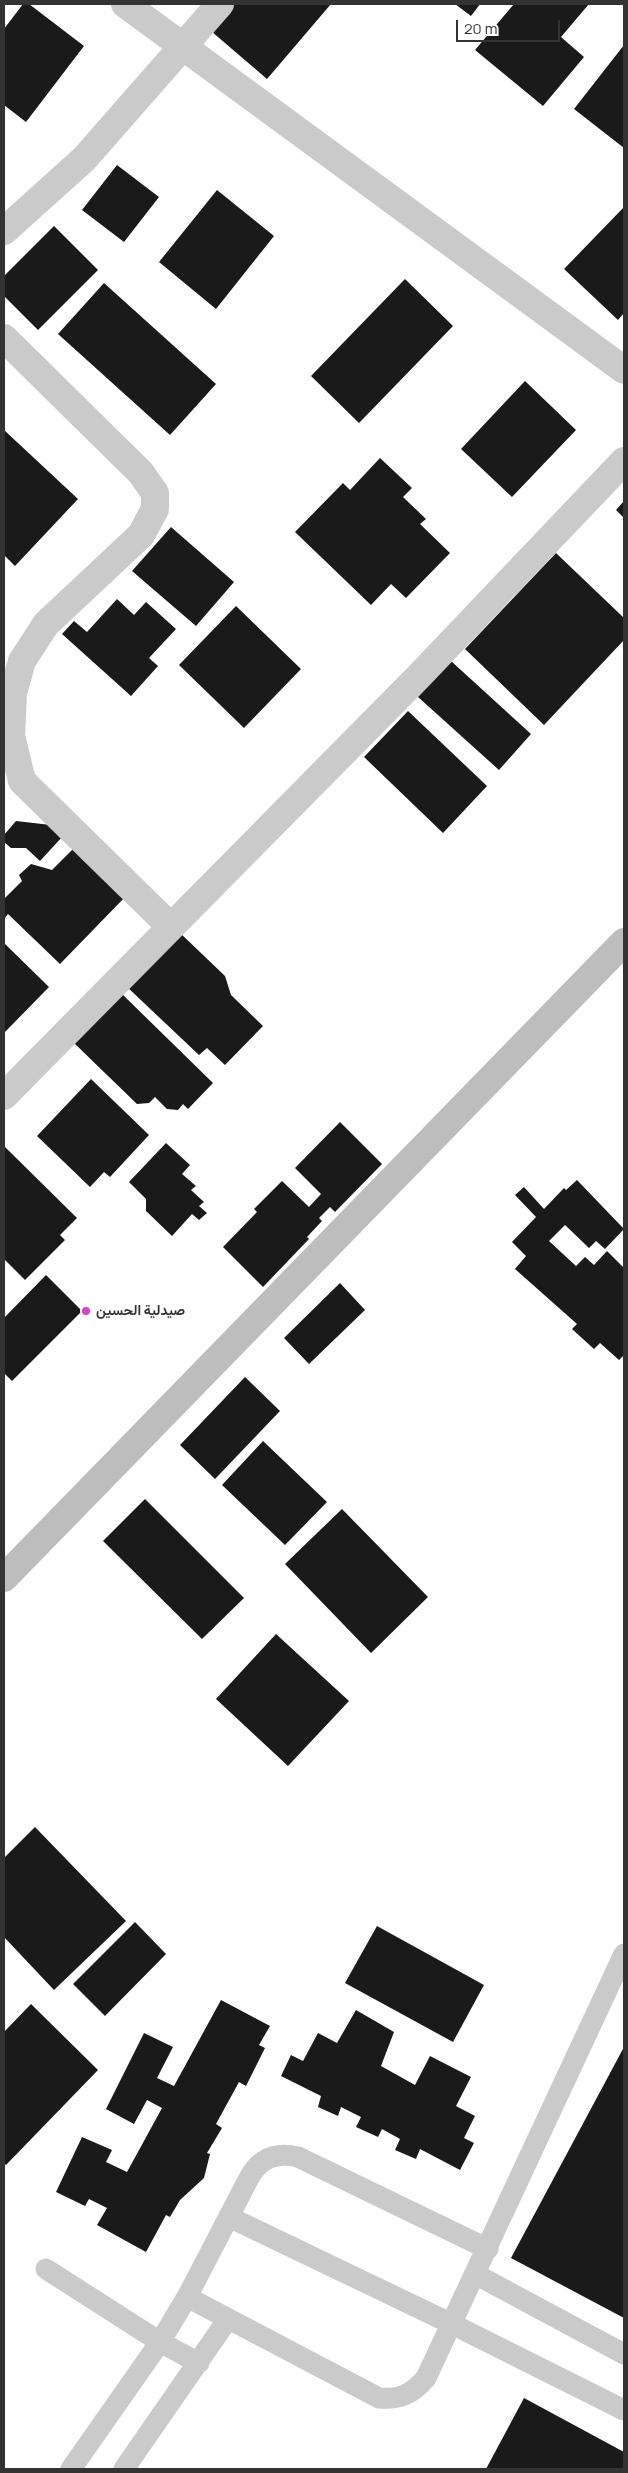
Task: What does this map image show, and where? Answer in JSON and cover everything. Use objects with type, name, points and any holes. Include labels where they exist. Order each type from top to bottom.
[{"type":"street","points":[[125,4],[624,370]]},
{"type":"street","points":[[4,231],[84,159],[220,4]]},
{"type":"street","points":[[4,338],[142,473],[155,493],[155,510],[141,535],[46,624],[22,661],[13,693],[11,736],[22,781],[170,926]]},
{"type":"street","points":[[4,1096],[421,674],[624,461]]},
{"type":"street","points":[[4,1578],[624,942]]},
{"type":"lane","points":[[187,2297],[379,2398],[389,2399],[409,2395],[426,2378],[488,2249],[624,1954]]},
{"type":"lane","points":[[71,2469],[160,2342],[187,2297],[254,2168],[264,2160],[275,2155],[287,2154],[298,2157],[488,2249]]},
{"type":"lane","points":[[228,2217],[452,2324],[624,2410]]},
{"type":"lane","points":[[46,2269],[160,2342],[199,2363]]},
{"type":"lane","points":[[475,2274],[624,2354]]},
{"type":"lane","points":[[124,2469],[228,2319]]},
{"type":"building","points":[[23,4],[29,4],[84,46],[26,122],[4,105],[4,29]]},
{"type":"building","points":[[234,4],[331,4],[267,79],[211,31]]},
{"type":"building","points":[[455,4],[480,4],[471,16]]},
{"type":"building","points":[[514,4],[589,4],[561,37],[584,57],[543,106],[475,50]]},
{"type":"building","points":[[624,45],[624,148],[574,109]]},
{"type":"building","points":[[117,165],[159,197],[124,242],[82,210]]},
{"type":"building","points":[[217,190],[274,236],[216,309],[159,262]]},
{"type":"building","points":[[624,207],[624,313],[618,320],[564,269]]},
{"type":"building","points":[[54,226],[98,270],[38,330],[4,296],[4,276]]},
{"type":"building","points":[[405,279],[453,326],[359,423],[311,376]]},
{"type":"building","points":[[104,283],[216,384],[170,435],[58,334]]},
{"type":"building","points":[[525,381],[576,430],[512,497],[461,449]]},
{"type":"building","points":[[4,430],[78,499],[15,566],[4,555]]},
{"type":"building","points":[[380,458],[412,488],[403,497],[426,519],[420,524],[450,553],[406,598],[391,584],[371,605],[295,532],[343,483],[350,490]]},
{"type":"building","points":[[624,501],[624,518],[616,510]]},
{"type":"building","points":[[171,527],[234,582],[196,626],[132,571]]},
{"type":"building","points":[[556,553],[624,618],[624,640],[544,725],[465,649]]},
{"type":"building","points":[[117,599],[134,615],[146,602],[176,629],[149,658],[158,666],[131,696],[62,634],[74,621],[87,632]]},
{"type":"building","points":[[236,606],[301,669],[244,728],[179,665]]},
{"type":"building","points":[[451,661],[531,734],[499,770],[418,697]]},
{"type":"building","points":[[408,711],[487,786],[443,833],[364,757]]},
{"type":"building","points":[[16,821],[51,825],[63,836],[40,861],[26,848],[11,848],[4,842],[4,835]]},
{"type":"building","points":[[77,845],[128,894],[60,964],[8,914],[4,919],[4,897],[22,881],[19,875],[31,864],[52,870]]},
{"type":"building","points":[[178,931],[225,976],[231,995],[263,1026],[225,1065],[207,1048],[199,1055],[126,986]]},
{"type":"building","points":[[4,943],[49,987],[4,1033]]},
{"type":"building","points":[[122,994],[213,1083],[188,1109],[183,1104],[178,1110],[167,1109],[155,1097],[149,1103],[137,1104],[74,1043]]},
{"type":"building","points":[[91,1079],[149,1135],[110,1177],[104,1172],[90,1187],[37,1136]]},
{"type":"building","points":[[340,1122],[382,1164],[335,1212],[330,1207],[319,1218],[322,1221],[307,1237],[309,1239],[263,1287],[223,1247],[257,1212],[254,1209],[282,1181],[309,1207],[321,1194],[295,1168]]},
{"type":"building","points":[[166,1143],[190,1165],[182,1174],[196,1186],[191,1190],[204,1202],[199,1206],[207,1213],[199,1220],[192,1214],[172,1236],[146,1211],[146,1199],[129,1182]]},
{"type":"building","points":[[4,1146],[77,1218],[60,1235],[65,1240],[25,1280],[4,1259]]},
{"type":"building","points":[[577,1180],[624,1229],[605,1249],[596,1241],[589,1248],[565,1225],[549,1241],[576,1266],[585,1257],[594,1265],[607,1251],[624,1268],[624,1355],[619,1360],[600,1343],[594,1349],[572,1329],[577,1324],[515,1269],[526,1256],[512,1242],[536,1217],[515,1195],[524,1187],[544,1209],[564,1188],[566,1190]]},
{"type":"building","points":[[46,1275],[82,1311],[12,1381],[4,1373],[4,1318]]},
{"type":"building","points":[[340,1283],[365,1310],[309,1364],[284,1338]]},
{"type":"building","points":[[245,1377],[280,1411],[215,1479],[180,1445]]},
{"type":"building","points":[[263,1441],[327,1502],[285,1545],[222,1485]]},
{"type":"building","points":[[145,1499],[244,1598],[202,1639],[103,1541]]},
{"type":"building","points":[[342,1509],[428,1597],[371,1653],[285,1564]]},
{"type":"building","points":[[276,1634],[349,1701],[288,1766],[216,1699]]},
{"type":"building","points":[[35,1827],[126,1921],[54,1990],[4,1937],[4,1858]]},
{"type":"building","points":[[135,1922],[166,1954],[105,2016],[73,1984]]},
{"type":"building","points":[[377,1926],[484,1985],[453,2042],[345,1983]]},
{"type":"building","points":[[221,2000],[270,2026],[259,2045],[265,2048],[246,2086],[239,2082],[216,2124],[222,2128],[207,2153],[210,2154],[204,2178],[180,2200],[170,2217],[166,2215],[146,2252],[97,2225],[107,2208],[89,2199],[85,2206],[56,2192],[82,2137],[112,2150],[106,2162],[127,2172],[162,2108],[147,2100],[134,2124],[106,2109],[144,2033],[173,2047],[157,2078],[174,2086]]},
{"type":"building","points":[[31,2004],[98,2070],[6,2165],[4,2163],[4,2032]]},
{"type":"building","points":[[356,2010],[394,2032],[381,2066],[415,2085],[430,2056],[471,2077],[456,2106],[475,2116],[464,2138],[474,2143],[460,2170],[420,2149],[416,2159],[395,2150],[400,2139],[382,2129],[378,2137],[356,2127],[361,2117],[341,2107],[338,2116],[318,2107],[321,2096],[281,2076],[291,2055],[303,2061],[318,2033],[337,2043]]},
{"type":"building","points":[[624,2047],[624,2318],[511,2258]]},
{"type":"building","points":[[524,2398],[624,2452],[624,2469],[486,2469]]},
{"type":"place","name":"صيدلية الحسين","points":[[86,1311]]}]
